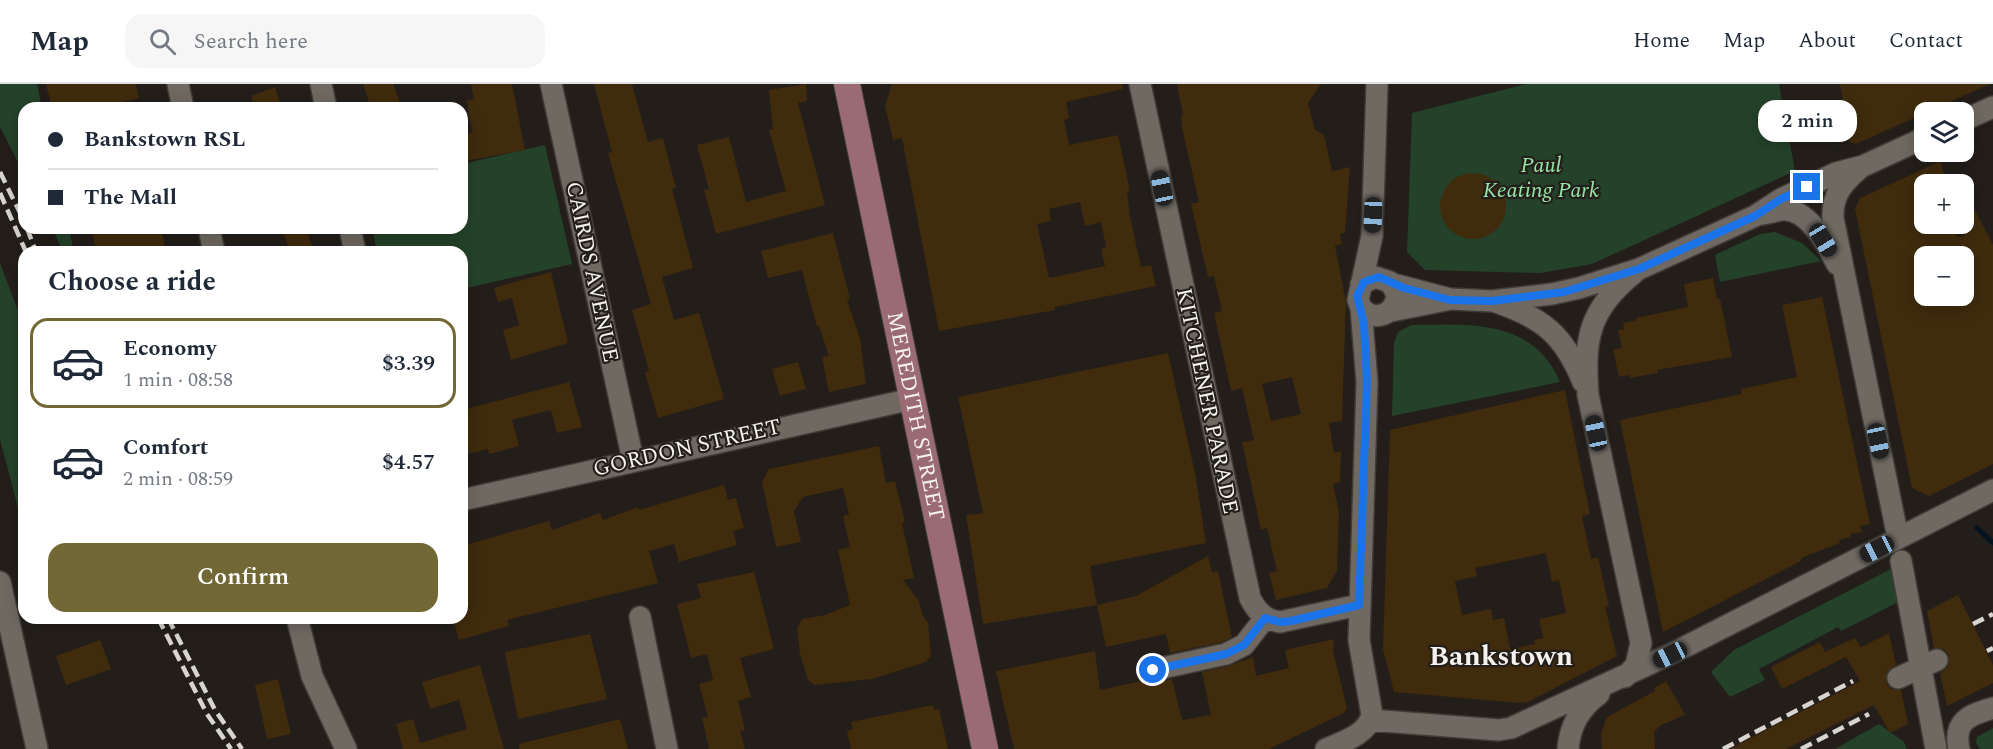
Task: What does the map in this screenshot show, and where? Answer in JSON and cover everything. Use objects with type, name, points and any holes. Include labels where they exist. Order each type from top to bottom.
[{"type":"main road","name":"MEREDITH STREET","points":[[847,84],[985,749]]},
{"type":"street","points":[[178,84],[182,102]]},
{"type":"street","points":[[321,84],[325,102]]},
{"type":"street","name":"CAIRDS AVENUE","points":[[551,84],[633,460]]},
{"type":"street","name":"KITCHENER PARADE","points":[[1140,84],[1247,588],[1254,607],[1265,618]]},
{"type":"street","points":[[1326,749],[1356,735],[1370,720],[1371,708],[1359,650],[1367,382],[1361,308],[1357,296],[1372,236],[1377,84]]},
{"type":"street","points":[[1974,116],[1993,107]]},
{"type":"street","points":[[1361,308],[1371,316],[1450,300],[1492,301],[1558,293],[1639,269],[1755,216],[1781,199],[1836,173],[1863,166],[1914,143]]},
{"type":"street","points":[[1863,166],[1840,186],[1833,207],[1845,281],[1898,538]]},
{"type":"street","points":[[1755,216],[1782,210],[1799,214],[1823,240],[1845,281]]},
{"type":"street","points":[[1367,382],[1389,313],[1397,298],[1379,261],[1372,236]]},
{"type":"street","points":[[1568,749],[1572,728],[1580,712],[1594,697],[1628,675],[1636,665],[1641,643],[1588,395],[1586,358],[1591,327],[1604,301],[1639,269]]},
{"type":"street","points":[[1361,285],[1375,277],[1450,300]]},
{"type":"street","points":[[1492,301],[1532,316],[1548,327],[1570,354],[1588,395]]},
{"type":"street","name":"GORDON STREET","points":[[468,499],[912,399]]},
{"type":"street","points":[[1370,720],[1499,730],[1522,725],[1598,686],[1670,655],[1993,490]]},
{"type":"street","points":[[1900,561],[1929,664],[1936,749]]},
{"type":"street","points":[[0,582],[37,749]]},
{"type":"street","points":[[1153,670],[1226,654],[1244,645],[1265,618],[1280,622],[1291,621],[1359,605]]},
{"type":"street","points":[[640,617],[667,749]]},
{"type":"street","points":[[299,624],[312,675],[346,749]]},
{"type":"street","points":[[1641,643],[1655,654],[1670,655]]},
{"type":"street","points":[[1898,678],[1929,664]]},
{"type":"street","points":[[1959,749],[1957,730],[1963,722],[1993,708]]},
{"type":"green space","points":[[0,84],[37,84],[41,102],[18,102],[18,162],[0,127]]},
{"type":"green space","name":"Paul Keating Park","points":[[1526,84],[1779,84],[1795,171],[1592,264],[1540,273],[1425,270],[1407,252],[1412,113]]},
{"type":"green space","points":[[545,145],[572,264],[468,288],[468,246],[376,246],[373,234],[468,234],[468,163]]},
{"type":"green space","points":[[1775,232],[1802,243],[1821,261],[1720,282],[1715,255],[1760,234]]},
{"type":"green space","points":[[55,234],[70,234],[73,246],[60,246]]},
{"type":"green space","points":[[0,263],[18,310],[18,508],[0,439]]},
{"type":"green space","points":[[1411,325],[1476,326],[1497,329],[1516,336],[1533,346],[1548,361],[1560,382],[1392,416],[1394,343],[1398,332]]},
{"type":"green space","points":[[1891,569],[1906,598],[1841,631],[1838,627],[1759,669],[1765,680],[1730,697],[1711,672],[1734,650]]},
{"type":"green space","points":[[1879,724],[1904,742],[1907,749],[1835,749]]},
{"type":"green space","points":[[1993,728],[1993,749],[1980,749],[1976,743],[1977,737]]},
{"type":"building","points":[[46,84],[136,84],[139,98],[123,102],[50,102]]},
{"type":"building","points":[[363,84],[393,84],[400,102],[369,102]]},
{"type":"building","points":[[471,84],[512,84],[525,150],[468,160],[468,134],[472,133],[467,100],[474,99]]},
{"type":"building","points":[[594,84],[632,84],[648,142],[663,138],[676,188],[672,189],[693,268],[662,277],[674,320],[699,313],[724,399],[658,418],[645,372],[649,371],[632,310],[651,304],[608,153],[612,152]]},
{"type":"building","points":[[806,84],[807,101],[798,103],[825,205],[716,234],[704,190],[709,189],[697,145],[729,137],[746,202],[786,191],[769,130],[773,129],[769,90]]},
{"type":"building","points":[[892,84],[1122,84],[1123,89],[1066,102],[1069,118],[1064,120],[1069,145],[1118,135],[1130,191],[1127,192],[1130,216],[1141,267],[1151,265],[1156,286],[1055,307],[1055,310],[939,331],[902,138],[893,140],[885,106]],"holes":[[[1080,202],[1085,226],[1101,222],[1106,247],[1101,249],[1105,266],[1049,278],[1037,224],[1051,221],[1049,209]]]},
{"type":"building","points":[[1177,84],[1321,84],[1308,103],[1315,130],[1324,135],[1332,171],[1350,167],[1345,233],[1340,234],[1342,244],[1335,246],[1346,302],[1342,421],[1329,423],[1334,453],[1341,451],[1340,482],[1333,484],[1339,512],[1337,571],[1327,588],[1276,600],[1269,573],[1277,571],[1267,528],[1261,530],[1242,442],[1254,440],[1242,388],[1231,391],[1214,313],[1222,311],[1214,276],[1208,277],[1191,204],[1199,202],[1182,128],[1181,115],[1183,115]],"holes":[[[1292,377],[1301,414],[1271,421],[1262,384]]]},
{"type":"building","points":[[1840,84],[1990,84],[1950,102],[1914,102],[1914,118],[1856,144],[1850,142]]},
{"type":"building","points":[[275,87],[280,102],[253,102],[251,96]]},
{"type":"building","points":[[1939,162],[1941,162],[1944,174],[1914,174],[1914,234],[1956,234],[1957,237],[1974,234],[1974,208],[1993,245],[1993,464],[1929,496],[1912,488],[1855,209],[1860,198]]},
{"type":"building","points":[[1479,173],[1497,182],[1504,193],[1506,206],[1504,219],[1497,230],[1486,237],[1467,239],[1449,230],[1442,219],[1440,200],[1449,182],[1460,175]]},
{"type":"building","points":[[833,233],[850,299],[847,300],[860,338],[866,384],[829,392],[822,357],[829,356],[819,326],[817,327],[802,270],[768,278],[761,251]]},
{"type":"building","points":[[93,234],[162,234],[165,246],[95,246]]},
{"type":"building","points":[[284,234],[308,234],[312,246],[288,246]]},
{"type":"building","points":[[551,272],[568,343],[511,360],[503,330],[519,325],[512,298],[498,302],[494,288]]},
{"type":"building","points":[[1713,278],[1717,299],[1720,299],[1732,357],[1657,370],[1658,373],[1630,378],[1629,375],[1619,377],[1613,350],[1622,348],[1618,330],[1624,329],[1623,323],[1688,307],[1684,284]]},
{"type":"building","points":[[1822,297],[1870,524],[1860,526],[1862,532],[1850,534],[1851,537],[1839,540],[1840,543],[1801,558],[1801,561],[1663,632],[1620,420],[1742,394],[1741,389],[1797,377],[1782,305]]},
{"type":"building","points":[[1168,353],[1195,473],[1206,543],[1090,566],[1097,605],[983,624],[966,515],[983,513],[958,397]]},
{"type":"building","points":[[798,362],[806,389],[780,396],[772,369]]},
{"type":"building","points":[[569,382],[582,427],[557,433],[551,410],[512,420],[519,446],[489,454],[488,449],[468,454],[468,408]]},
{"type":"building","points":[[1565,390],[1590,514],[1582,516],[1591,559],[1598,557],[1609,607],[1605,607],[1617,656],[1528,702],[1394,692],[1383,649],[1390,430]],"holes":[[[1546,553],[1552,582],[1559,580],[1566,613],[1539,619],[1543,638],[1534,640],[1535,644],[1510,649],[1504,618],[1493,620],[1491,609],[1462,615],[1455,581],[1477,576],[1475,568]]]},
{"type":"building","points":[[879,446],[886,483],[895,481],[905,522],[902,523],[914,578],[903,580],[919,601],[923,616],[928,623],[931,656],[926,662],[872,679],[814,685],[808,680],[800,654],[797,628],[802,619],[825,615],[850,605],[838,550],[850,547],[843,516],[849,514],[843,488],[803,497],[794,511],[801,542],[776,547],[762,482],[769,469]]},
{"type":"building","points":[[724,485],[728,500],[736,498],[744,528],[733,531],[737,545],[679,562],[674,544],[649,551],[658,583],[507,620],[509,626],[459,640],[455,624],[468,624],[468,544],[549,521],[552,530],[600,513],[603,520],[638,507],[639,510]]},
{"type":"building","points":[[1208,556],[1212,572],[1218,571],[1232,637],[1222,642],[1170,653],[1166,634],[1106,647],[1097,605],[1136,596]]},
{"type":"building","points":[[754,572],[774,649],[740,658],[751,697],[738,701],[745,730],[740,731],[745,749],[709,749],[702,718],[708,717],[699,684],[713,680],[707,654],[691,658],[677,604],[701,598],[697,584]]},
{"type":"building","points":[[1958,595],[1993,665],[1993,683],[1947,706],[1940,673],[1948,667],[1949,655],[1944,649],[1934,648],[1927,611]]},
{"type":"building","points":[[1889,633],[1896,665],[1887,671],[1886,683],[1891,689],[1901,690],[1908,724],[1890,733],[1874,705],[1786,749],[1730,749],[1860,681],[1846,657],[1782,689],[1771,667],[1820,642],[1825,652],[1855,638],[1861,647]]},
{"type":"building","points":[[590,634],[607,699],[518,719],[505,652]]},
{"type":"building","points":[[1334,639],[1333,651],[1347,708],[1344,713],[1269,749],[1014,749],[996,671],[1095,651],[1100,690],[1146,680],[1155,682],[1172,679],[1182,720],[1211,715],[1202,672],[1229,666],[1253,657],[1256,676],[1289,668],[1285,650]]},
{"type":"building","points":[[100,640],[111,669],[66,685],[56,656]]},
{"type":"building","points":[[480,665],[504,749],[403,749],[396,724],[413,719],[420,743],[467,729],[459,700],[430,709],[422,682]]},
{"type":"building","points":[[278,679],[291,734],[267,739],[255,685]]},
{"type":"building","points":[[1666,681],[1685,715],[1661,725],[1654,732],[1655,749],[1602,749],[1601,734],[1607,717],[1655,691],[1654,688]]},
{"type":"building","points":[[933,705],[934,710],[939,709],[948,749],[851,749],[847,731],[853,729],[851,722]]},
{"type":"building","points":[[620,719],[628,749],[519,749],[519,744]]},
{"type":"waterway","points":[[1977,528],[1993,543]]},
{"type":"railway","points":[[0,172],[18,209]]},
{"type":"railway","points":[[0,193],[18,234]]},
{"type":"railway","points":[[18,234],[23,246]]},
{"type":"railway","points":[[29,234],[34,246]]},
{"type":"railway","points":[[1973,624],[1993,614]]},
{"type":"railway","points":[[161,624],[207,714],[231,749]]},
{"type":"railway","points":[[171,624],[215,710],[242,749]]},
{"type":"railway","points":[[1987,651],[1993,648]]},
{"type":"railway","points":[[1723,749],[1853,681]]},
{"type":"railway","points":[[1801,749],[1869,714]]},
{"type":"district","name":"Bankstown","points":[[1501,656]]},
{"type":"route","points":[[1153,670],[1226,654],[1244,645],[1265,618],[1271,621],[1291,621],[1359,605],[1367,382],[1364,362],[1364,324],[1357,296],[1364,282],[1379,277],[1404,288],[1450,300],[1492,301],[1564,292],[1639,269],[1755,216],[1781,199],[1807,187]]}]
